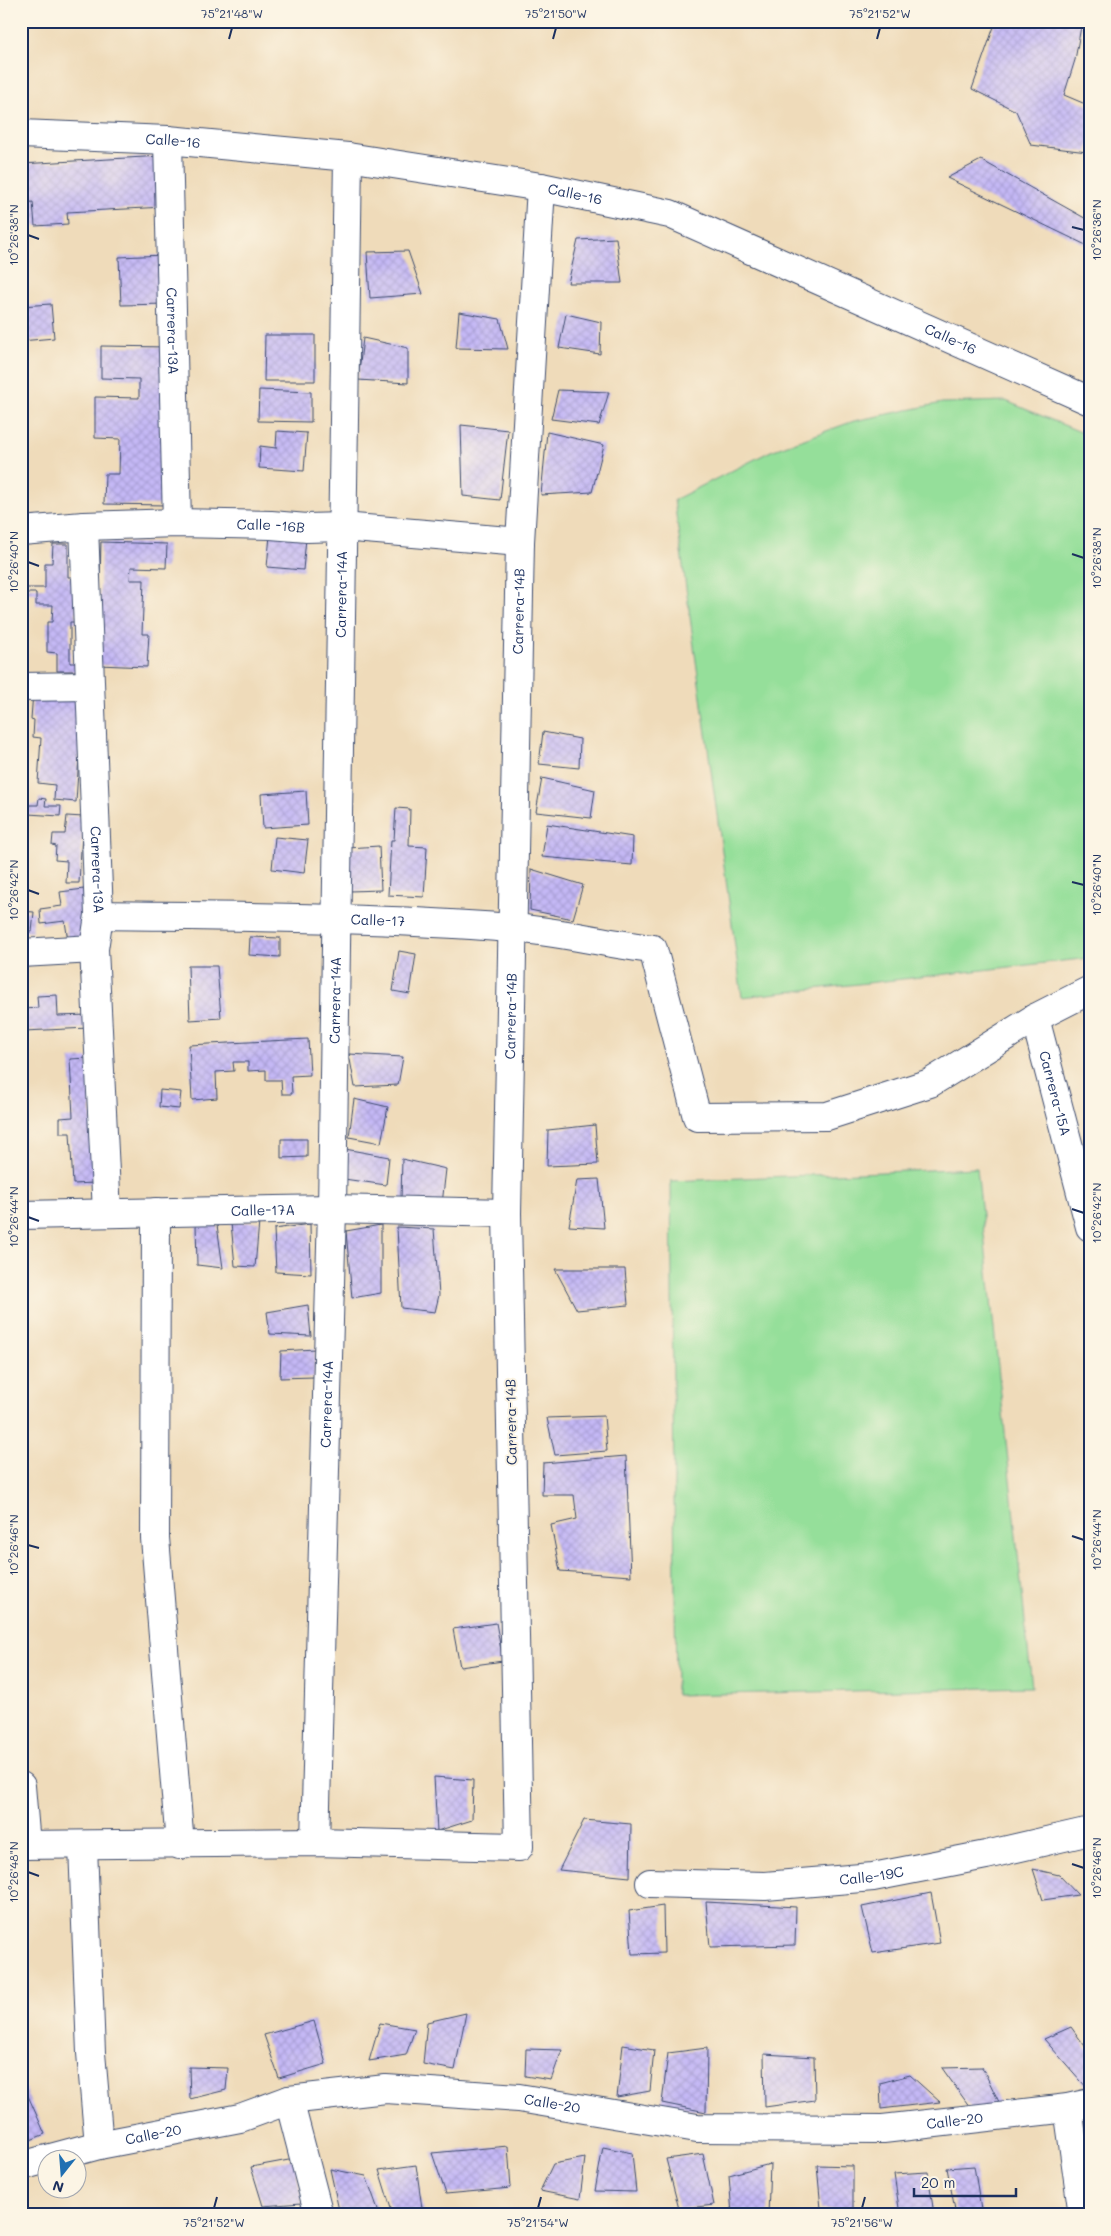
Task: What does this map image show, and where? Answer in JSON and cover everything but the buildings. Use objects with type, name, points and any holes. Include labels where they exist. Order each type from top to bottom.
[{"type":"street","name":"Calle-16","points":[[21,134],[168,140],[348,157],[541,188],[670,214],[1090,401]]},
{"type":"street","name":"Carrera-13A","points":[[168,140],[177,524]]},
{"type":"street","name":"Carrera-14A","points":[[315,1842],[332,1209],[348,157]]},
{"type":"street","name":"Carrera-14B","points":[[315,1842],[519,1847],[507,1213],[520,542],[541,188]]},
{"type":"street","name":"Calle -16B","points":[[21,531],[84,526],[177,524],[271,525],[306,528],[342,527],[520,542]]},
{"type":"street","name":"Carrera-13A","points":[[84,526],[99,915],[94,949],[107,1213]]},
{"type":"street","points":[[21,687],[90,686]]},
{"type":"street","name":"Calle-17","points":[[99,915],[337,919],[513,928],[653,949],[697,1117],[828,1116],[930,1083],[1035,1018]]},
{"type":"street","points":[[21,953],[94,949]]},
{"type":"street","points":[[1035,1018],[1090,990]]},
{"type":"street","name":"Carrera-15A","points":[[1035,1018],[1090,1226]]},
{"type":"street","name":"Calle-17A","points":[[21,1215],[332,1209],[507,1213]]},
{"type":"street","points":[[156,1212],[155,1538],[180,1845]]},
{"type":"street","points":[[21,1786],[24,1845],[180,1845],[315,1842]]},
{"type":"street","points":[[1082,1832],[1090,1808]]},
{"type":"street","name":"Calle-19C","points":[[650,1883],[765,1886],[873,1877],[986,1855],[1082,1832]]},
{"type":"street","points":[[83,1846],[91,2053],[99,2145]]},
{"type":"street","name":"Calle-20","points":[[21,2166],[99,2145],[240,2118],[289,2100],[386,2089],[519,2098],[707,2128],[883,2129],[1079,2106]]},
{"type":"street","points":[[289,2100],[319,2215]]},
{"type":"street","points":[[1079,2106],[1083,2215]]},
{"type":"green space","points":[[1006,401],[1090,436],[1090,958],[742,997],[674,500],[771,451],[854,421],[942,403]]},
{"type":"green space","points":[[977,1168],[1032,1687],[676,1695],[671,1181]]}]
